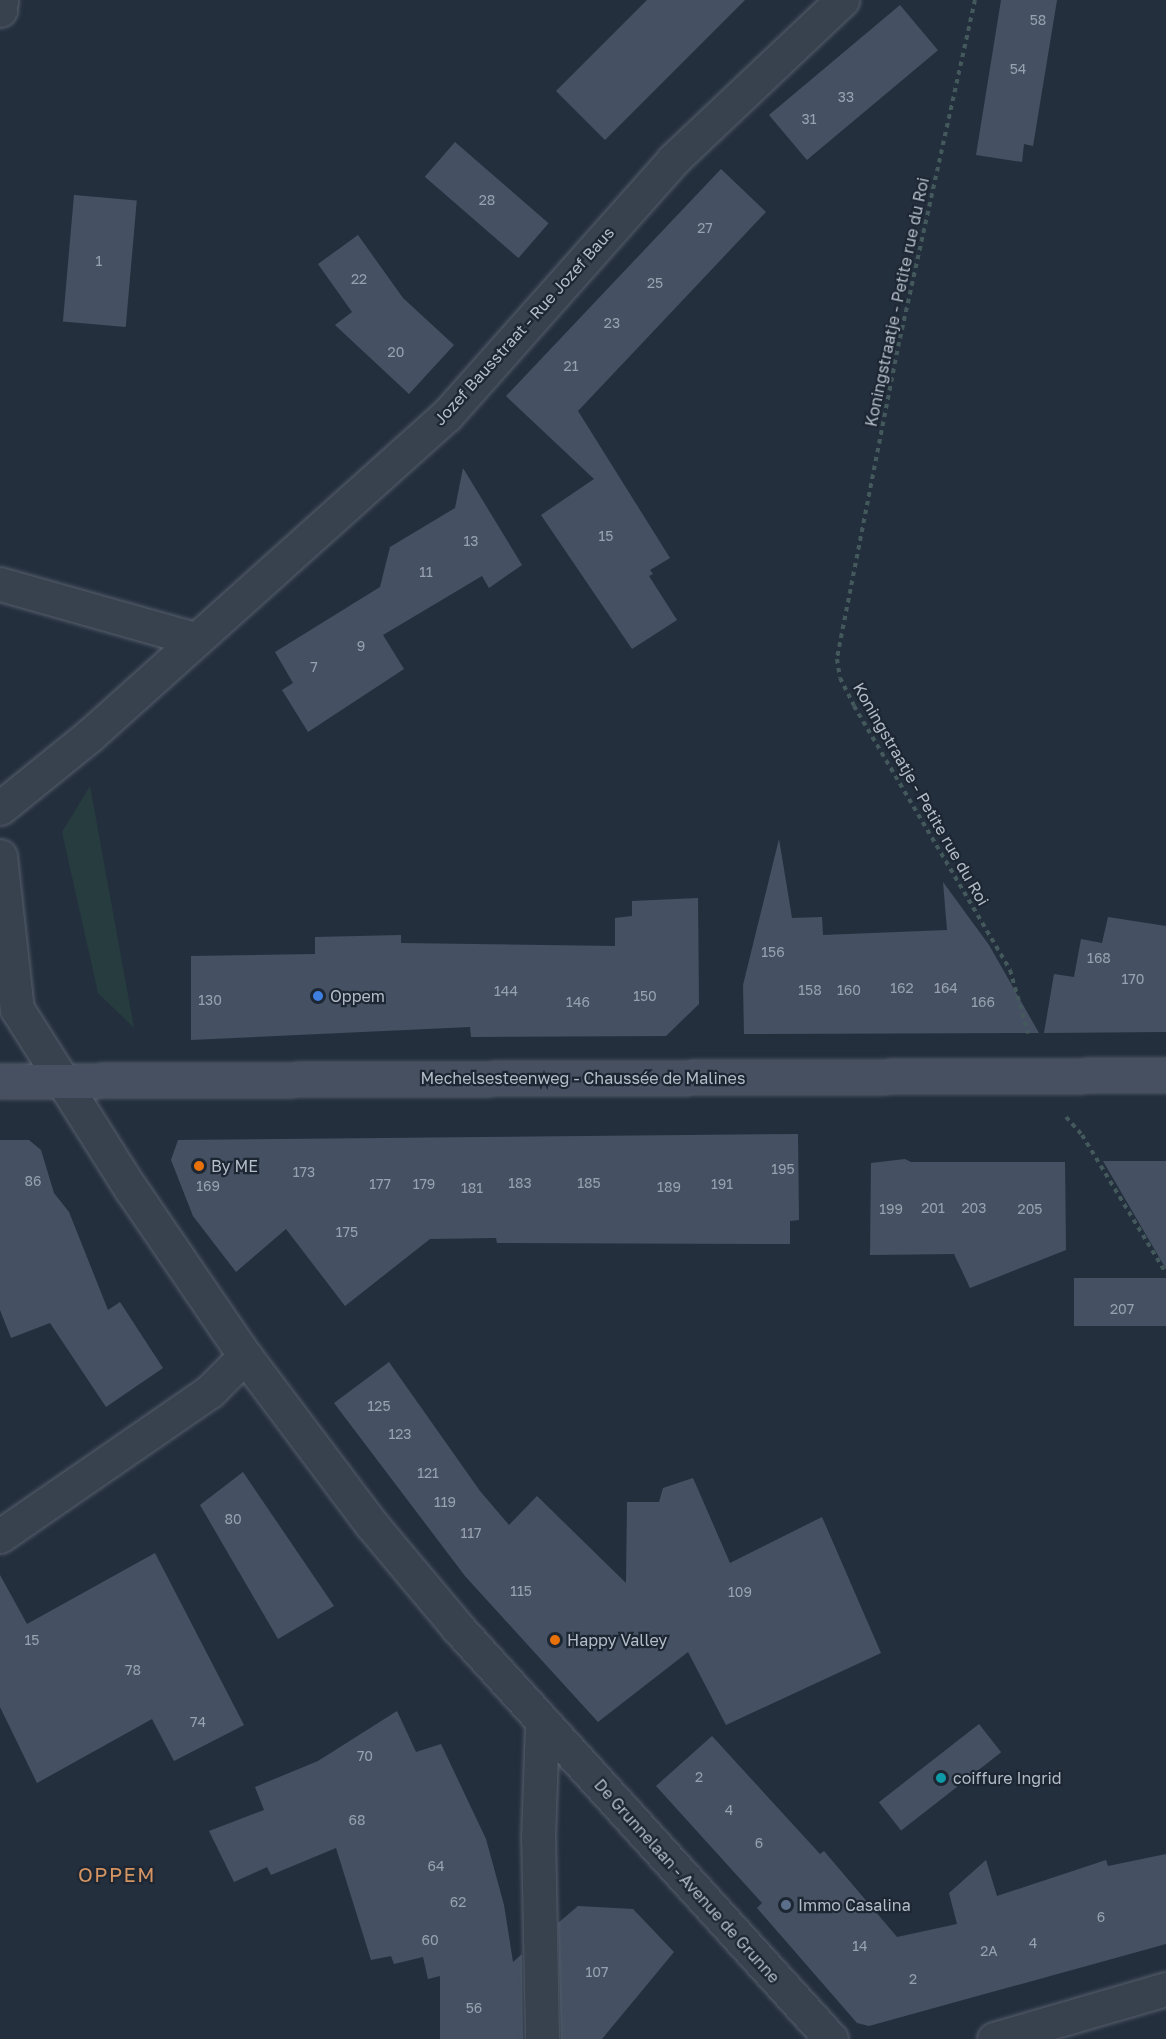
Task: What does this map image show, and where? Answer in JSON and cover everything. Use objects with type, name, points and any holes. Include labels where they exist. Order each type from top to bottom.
[{"type":"main road","name":"Mechelsesteenweg - Chaussée de Malines","points":[[0,1081],[1166,1075]]},
{"type":"street","points":[[0,10],[1,0]]},
{"type":"street","name":"Jozef Bausstraat - Rue Jozef Baus","points":[[0,808],[89,736],[194,639],[446,416],[673,160],[842,0]]},
{"type":"street","points":[[0,584],[194,639]]},
{"type":"street","name":"De Grunnelaan - Avenue de Grunne","points":[[0,856],[17,1009],[61,1081],[245,1356],[372,1526],[542,1724],[831,2039]]},
{"type":"street","points":[[0,1536],[208,1392],[245,1356]]},
{"type":"street","points":[[542,1724],[538,1838],[542,2039]]},
{"type":"street","points":[[994,2039],[1166,1989]]},
{"type":"path","name":"Koningstraatje - Petite rue du Roi","points":[[975,0],[899,342],[837,659],[840,678],[854,706],[1010,970],[1028,1028],[1030,1076]]},
{"type":"path","points":[[1030,1076],[1082,1135],[1166,1273]]},
{"type":"green space","points":[[90,786],[134,1028],[98,993],[62,832]]},
{"type":"building","points":[[647,0],[745,0],[605,140],[556,91]]},
{"type":"building","points":[[1001,0],[1057,0],[1033,146],[1024,144],[1022,162],[976,155]]},
{"type":"building","points":[[900,5],[938,50],[807,160],[769,115]]},
{"type":"building","points":[[455,142],[549,223],[518,258],[425,177]]},
{"type":"building","points":[[721,169],[766,212],[578,411],[670,558],[650,570],[653,574],[649,576],[677,620],[632,649],[541,515],[594,479],[506,396]]},
{"type":"building","points":[[74,195],[137,200],[126,327],[63,322]]},
{"type":"building","points":[[358,235],[403,298],[454,345],[409,394],[335,325],[352,312],[318,264]]},
{"type":"building","points":[[463,468],[522,565],[489,588],[482,576],[383,635],[404,669],[308,732],[282,690],[293,683],[275,652],[380,587],[390,547],[455,508]]},
{"type":"building","points":[[779,839],[792,918],[822,917],[823,935],[947,930],[943,882],[989,945],[1039,1033],[744,1034],[743,985]]},
{"type":"building","points":[[698,898],[699,1004],[666,1036],[471,1037],[470,1027],[191,1040],[191,956],[315,954],[315,937],[401,935],[401,943],[615,946],[615,918],[632,916],[632,901]]},
{"type":"building","points":[[1108,917],[1166,926],[1166,1032],[1044,1033],[1054,974],[1074,977],[1081,939],[1102,943]]},
{"type":"building","points":[[798,1134],[799,1220],[790,1221],[790,1244],[497,1243],[496,1238],[430,1239],[345,1306],[286,1229],[236,1272],[193,1216],[171,1160],[178,1140]]},
{"type":"building","points":[[0,1140],[29,1140],[41,1150],[54,1193],[69,1212],[108,1310],[120,1302],[163,1368],[106,1407],[50,1323],[11,1338],[0,1310]]},
{"type":"building","points":[[905,1159],[911,1162],[1065,1162],[1066,1250],[970,1288],[954,1254],[870,1255],[871,1163]]},
{"type":"building","points":[[1103,1161],[1166,1161],[1166,1269]]},
{"type":"building","points":[[1074,1278],[1166,1278],[1166,1326],[1074,1326]]},
{"type":"building","points":[[389,1362],[480,1491],[509,1525],[537,1496],[626,1583],[627,1502],[659,1502],[663,1488],[693,1478],[730,1563],[822,1517],[881,1653],[726,1725],[688,1652],[598,1722],[465,1576],[334,1403]]},
{"type":"building","points":[[243,1472],[334,1606],[278,1639],[200,1505]]},
{"type":"building","points":[[155,1553],[244,1725],[174,1761],[152,1719],[37,1783],[0,1707],[0,1575],[27,1624]]},
{"type":"building","points":[[397,1711],[416,1752],[441,1744],[486,1839],[504,1905],[513,1962],[522,1954],[523,2039],[440,2039],[440,1976],[428,1979],[423,1957],[394,1964],[391,1956],[371,1960],[336,1848],[271,1875],[267,1867],[234,1882],[209,1831],[264,1810],[255,1787],[318,1761]]},
{"type":"building","name":"coiffure Ingrid","points":[[979,1724],[1001,1752],[901,1831],[879,1802]]},
{"type":"building","points":[[712,1736],[820,1854],[824,1851],[897,1937],[957,1924],[949,1893],[986,1860],[997,1896],[1106,1860],[1108,1866],[1166,1854],[1166,1944],[869,2026],[857,2023],[757,1908],[762,1903],[656,1786]]},
{"type":"building","points":[[578,1906],[633,1909],[674,1952],[602,2039],[561,2039],[558,1923]]},
{"type":"place","name":"Oppem","points":[[318,996]]},
{"type":"place","name":"By ME","points":[[199,1166]]},
{"type":"place","name":"Happy Valley","points":[[555,1640]]},
{"type":"place","name":"coiffure Ingrid","points":[[941,1778]]},
{"type":"place","name":"Immo Casalina","points":[[786,1905]]},
{"type":"district","name":"OPPEM","points":[[117,1874]]}]
